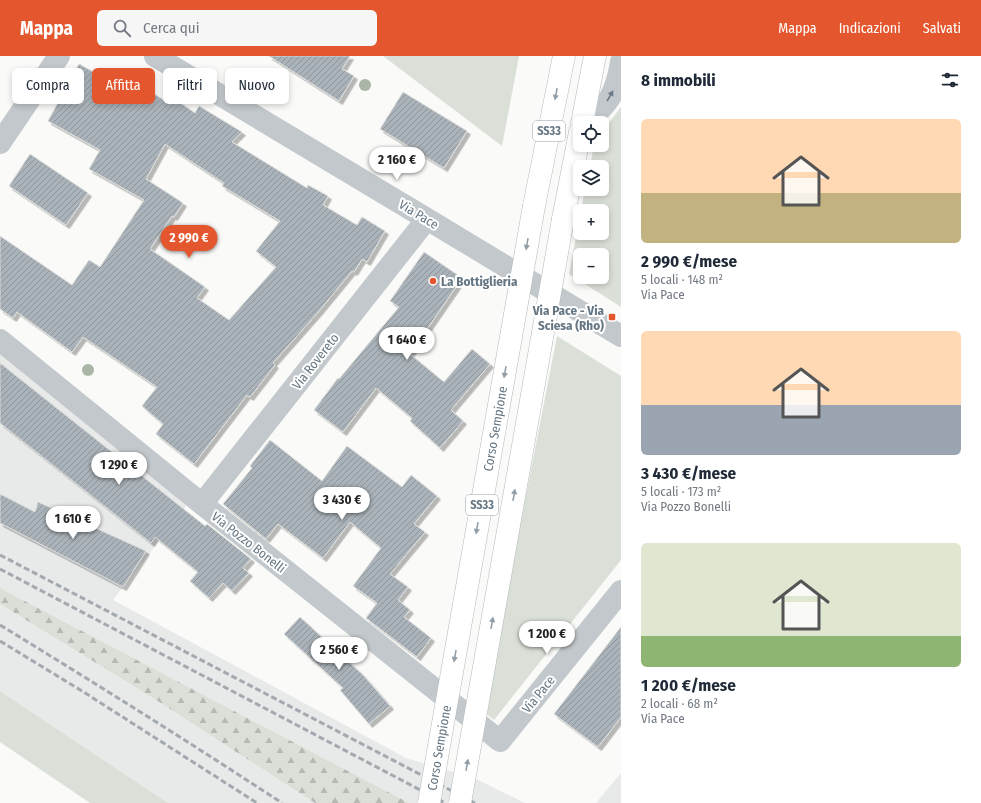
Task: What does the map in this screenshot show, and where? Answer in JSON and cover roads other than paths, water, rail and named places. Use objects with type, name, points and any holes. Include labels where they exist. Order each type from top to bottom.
[{"type":"highway","name":"Corso Sempione","points":[[429,803],[534,206],[564,56]]},
{"type":"highway","name":"SS33","points":[[583,116],[595,56]]},
{"type":"highway","name":"SS33","points":[[460,803],[576,152]]},
{"type":"street","points":[[0,143],[59,56]]},
{"type":"street","name":"Via Pace","points":[[155,56],[427,218],[621,336]]},
{"type":"street","points":[[594,116],[610,98],[615,88],[621,62]]},
{"type":"street","name":"Via Rovereto","points":[[202,504],[427,218]]},
{"type":"street","name":"Via Pozzo Bonelli","points":[[0,340],[202,504],[500,741]]},
{"type":"street","name":"Via Pace","points":[[500,741],[621,591]]},
{"type":"railway","points":[[0,555],[475,803]]},
{"type":"railway","points":[[0,569],[445,803]]},
{"type":"railway","points":[[0,625],[142,713],[282,803]]},
{"type":"railway","points":[[0,641],[82,691],[257,803]]},
{"type":"place","name":"La Bottiglieria","points":[[433,281]]},
{"type":"place","name":"Via Pace - Via Sciesa (Rho)","points":[[612,317]]}]
